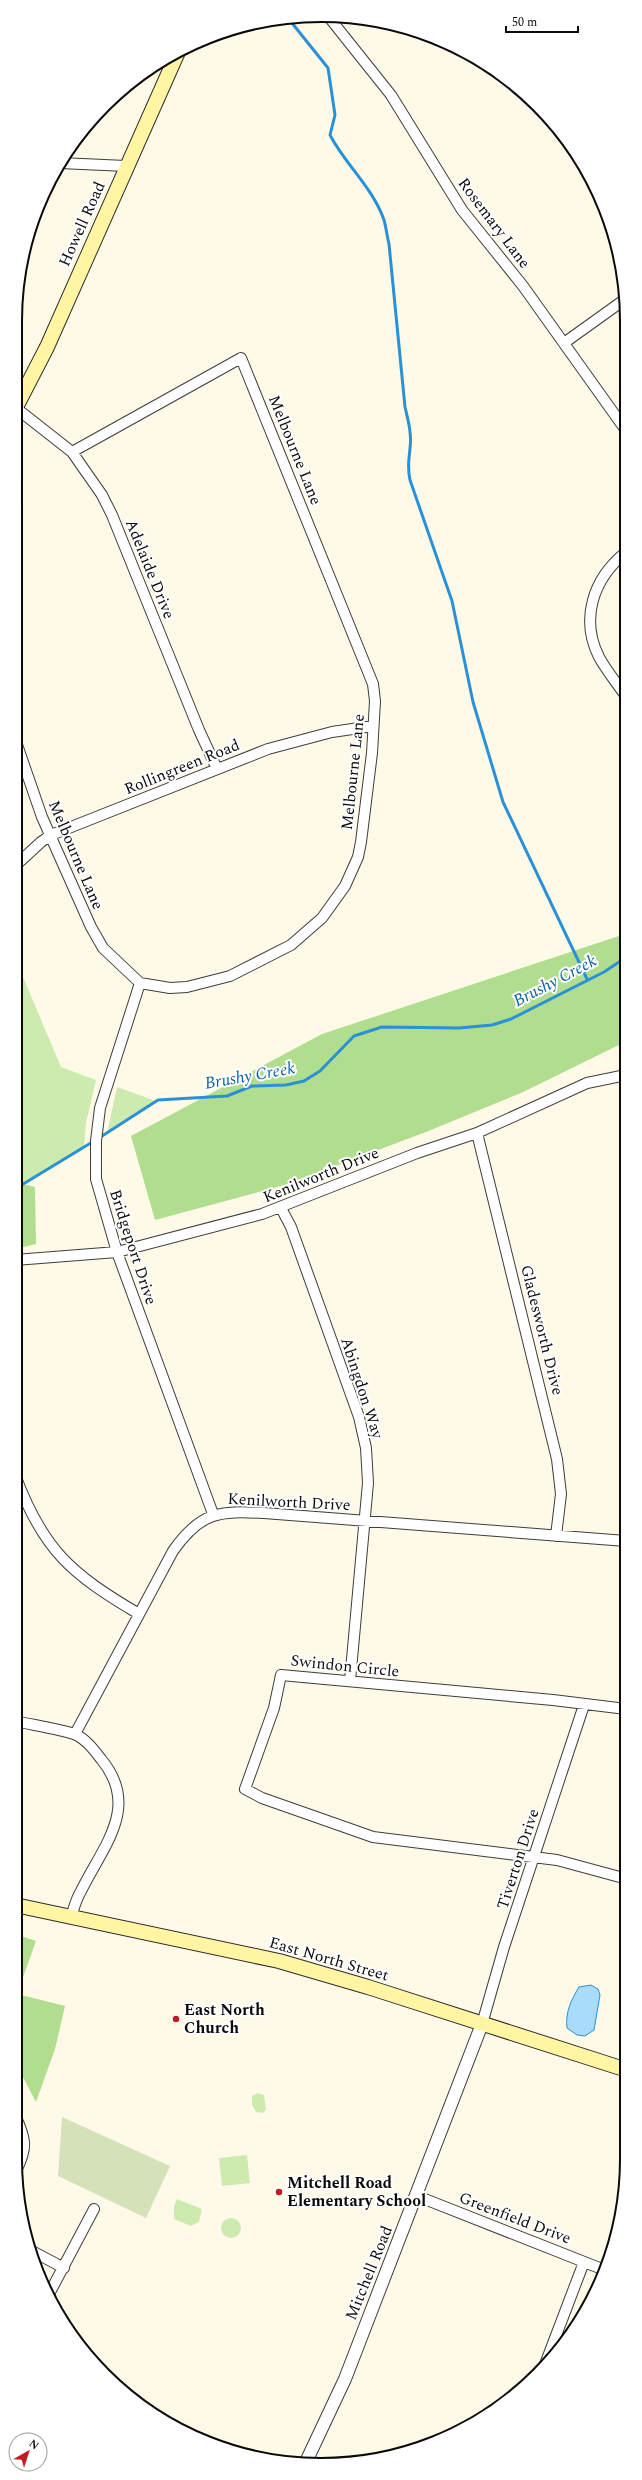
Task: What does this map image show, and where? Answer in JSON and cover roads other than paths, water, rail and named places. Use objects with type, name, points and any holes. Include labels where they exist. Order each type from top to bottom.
[{"type":"main road","name":"Howell Road","points":[[22,395],[47,347],[174,61]]},
{"type":"main road","name":"East North Street","points":[[22,1906],[279,1961],[620,2068]]},
{"type":"street","name":"Rosemary Lane","points":[[333,23],[395,101],[462,210],[523,286],[620,422]]},
{"type":"street","points":[[67,163],[126,166]]},
{"type":"street","points":[[564,343],[619,303]]},
{"type":"street","name":"Melbourne Lane","points":[[22,759],[42,817],[97,939],[115,962],[140,983],[179,988],[221,980],[255,965],[291,945],[322,918],[345,886],[358,857],[369,782],[374,726],[374,689],[370,673],[241,358],[72,452]]},
{"type":"street","name":"Adelaide Drive","points":[[22,413],[72,452],[102,495],[112,515],[199,730],[217,769]]},
{"type":"street","points":[[620,557],[612,564],[597,587],[591,602],[589,623],[599,657],[620,688]]},
{"type":"street","name":"Rollingreen Road","points":[[22,860],[51,835],[217,769],[301,738],[374,726]]},
{"type":"street","name":"Bridgeport Drive","points":[[140,983],[104,1092],[98,1119],[95,1157],[99,1194],[117,1252],[213,1514]]},
{"type":"street","name":"Kenilworth Drive","points":[[22,1259],[117,1252],[281,1208],[402,1158],[477,1133],[583,1085],[620,1076]]},
{"type":"street","name":"Gladesworth Drive","points":[[477,1133],[557,1459],[561,1494],[556,1536]]},
{"type":"street","name":"Abingdon Way","points":[[281,1208],[302,1257],[362,1426],[368,1464],[350,1681]]},
{"type":"street","points":[[22,1491],[35,1522],[53,1548],[91,1584],[139,1614]]},
{"type":"street","name":"Kenilworth Drive","points":[[75,1734],[178,1544],[187,1534],[213,1514],[232,1512],[620,1541]]},
{"type":"street","name":"Swindon Circle","points":[[535,1856],[373,1836],[262,1798],[245,1789],[274,1708],[281,1675],[620,1708]]},
{"type":"street","name":"Tiverton Drive","points":[[482,2024],[584,1705]]},
{"type":"street","points":[[22,1723],[75,1734],[87,1744],[107,1766],[116,1784],[119,1801],[116,1823],[80,1892],[71,1917]]},
{"type":"street","points":[[535,1856],[557,1860],[620,1877]]},
{"type":"street","name":"Mitchell Road","points":[[308,2457],[345,2379],[417,2196],[482,2024]]},
{"type":"street","points":[[22,2131],[25,2138],[22,2158]]},
{"type":"street","name":"Greenfield Drive","points":[[417,2196],[599,2268]]},
{"type":"street","points":[[52,2289],[94,2208]]},
{"type":"street","points":[[38,2254],[64,2268]]},
{"type":"street","points":[[550,2351],[584,2262]]},
{"type":"water","points":[[591,1985],[598,1989],[600,1995],[594,2030],[585,2036],[577,2035],[567,2028],[568,2012],[571,2002],[579,1987]]},
{"type":"waterway","points":[[293,24],[328,68],[335,115],[330,135],[336,146],[373,197],[384,220],[389,244],[405,407],[410,432],[408,467],[410,480],[452,601],[473,702],[503,802],[587,979]]},
{"type":"waterway","name":"Brushy Creek","points":[[99,1138],[158,1100],[227,1096],[252,1086],[286,1085],[304,1081],[320,1071],[354,1036],[382,1027],[459,1028],[492,1025],[511,1019],[604,972],[620,961]]},
{"type":"waterway","name":"Brushy Creek","points":[[22,1185],[94,1141]]},
{"type":"place","name":"East North Church","points":[[176,2019]]},
{"type":"place","name":"Mitchell Road Elementary School","points":[[279,2192]]}]
